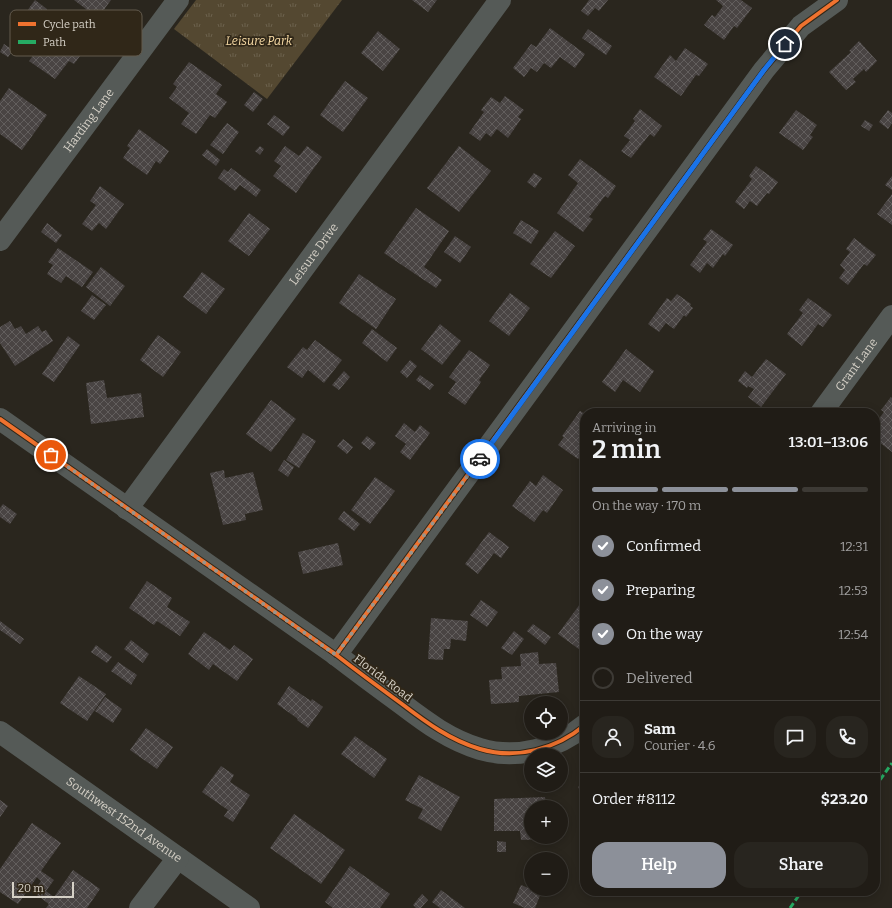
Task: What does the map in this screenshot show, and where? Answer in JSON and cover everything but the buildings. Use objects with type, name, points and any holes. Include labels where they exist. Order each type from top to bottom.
[{"type":"street","name":"Harding Lane","points":[[142,49],[178,0]]},
{"type":"street","name":"Leisure Drive","points":[[127,509],[500,0]]},
{"type":"street","points":[[336,655],[764,70],[801,26],[836,0]]},
{"type":"street","name":"Harding Lane","points":[[0,240],[136,56]]},
{"type":"street","name":"Grant Lane","points":[[825,408],[892,316]]},
{"type":"street","name":"Florida Road","points":[[0,419],[336,655],[424,721],[450,738],[471,746],[497,752],[521,753],[533,751],[561,741],[580,728]]},
{"type":"street","name":"Southwest 152nd Avenue","points":[[0,732],[249,908]]},
{"type":"street","points":[[140,908],[178,858]]},
{"type":"green space","name":"Leisure Park","points":[[196,0],[342,0],[267,99],[174,29]]},
{"type":"marked path","points":[[880,780],[892,763]]},
{"type":"marked path","points":[[790,908],[798,896]]},
{"type":"cycle path","points":[[336,655],[764,70],[801,26],[837,0]]},
{"type":"cycle path","points":[[0,419],[335,654],[421,718],[449,736],[480,749],[494,752],[522,753],[549,746],[580,729]]},
{"type":"way so far","points":[[51,455],[336,655],[480,459]]},
{"type":"route","points":[[480,459],[764,70],[785,44]]}]
